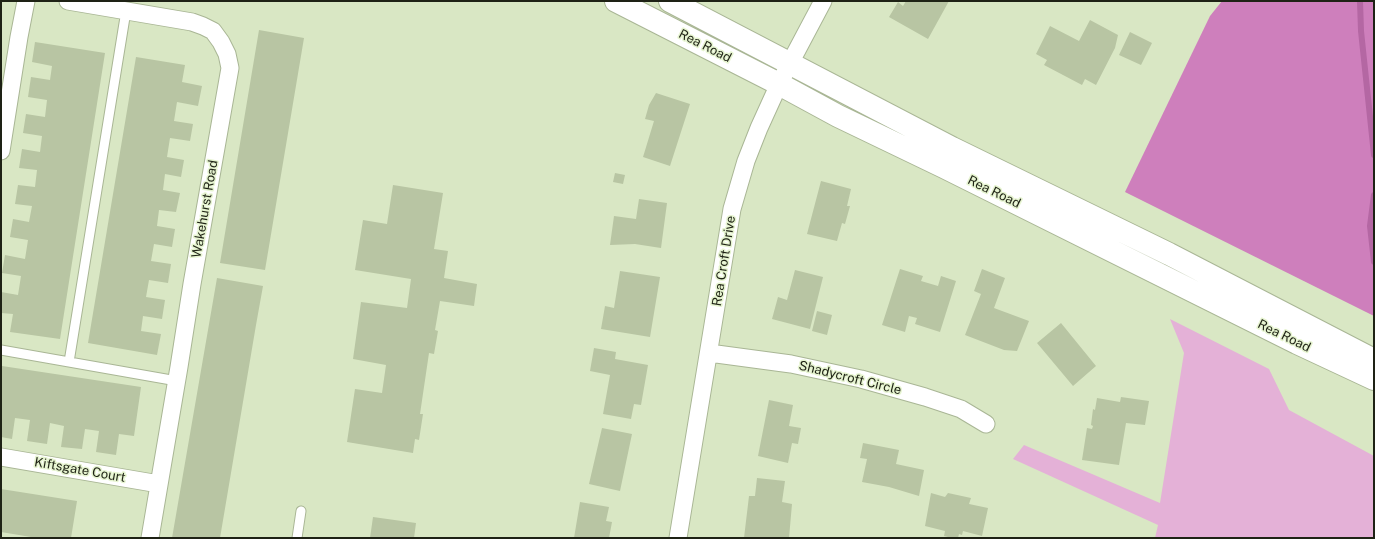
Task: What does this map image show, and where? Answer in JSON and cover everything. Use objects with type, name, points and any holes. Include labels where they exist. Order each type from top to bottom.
[{"type":"main road","name":"Rea Road","points":[[616,1],[779,84],[838,116],[944,167],[1298,333],[1374,360]]},
{"type":"main road","name":"Rea Road","points":[[670,1],[944,145],[1169,254],[1374,379]]},
{"type":"street","points":[[1,150],[26,1]]},
{"type":"street","name":"Wakehurst Road","points":[[68,1],[192,22],[203,26],[213,31],[221,42],[227,54],[230,68],[192,284],[150,538]]},
{"type":"street","name":"Rea Croft Drive","points":[[678,538],[732,208],[746,161],[779,84],[822,1]]},
{"type":"street","name":"Shadycroft Circle","points":[[709,353],[791,364],[861,379],[925,397],[960,409],[986,424]]},
{"type":"street","name":"Kiftsgate Court","points":[[1,457],[159,484]]},
{"type":"lane","points":[[69,362],[126,11]]},
{"type":"lane","points":[[1,350],[177,381]]},
{"type":"lane","points":[[297,538],[301,511]]},
{"type":"shaded area","points":[[1222,1],[1374,1],[1374,316],[1125,192],[1210,16]]},
{"type":"shaded area","points":[[1170,319],[1269,369],[1289,410],[1374,456],[1374,538],[1155,538],[1158,525],[1013,459],[1024,445],[1160,503],[1184,353]]},
{"type":"building","points":[[906,1],[949,1],[928,39],[889,17],[898,2],[903,6]]},
{"type":"building","points":[[1090,20],[1118,35],[1115,48],[1096,85],[1085,79],[1082,85],[1044,65],[1047,60],[1036,54],[1050,26],[1079,41]]},
{"type":"building","points":[[259,30],[304,38],[265,270],[220,263]]},
{"type":"building","points":[[1130,32],[1152,43],[1141,65],[1119,55]]},
{"type":"building","points":[[35,42],[105,53],[60,339],[10,332],[13,314],[1,313],[1,292],[18,295],[21,276],[2,273],[5,255],[25,259],[28,240],[10,237],[13,219],[29,222],[32,206],[15,204],[18,185],[35,187],[37,170],[19,168],[22,149],[40,152],[42,136],[23,133],[26,114],[45,117],[47,100],[28,97],[31,77],[50,80],[52,66],[32,62]]},
{"type":"building","points":[[136,57],[185,65],[182,82],[202,86],[198,106],[177,102],[174,121],[193,124],[190,141],[170,138],[167,157],[184,160],[181,177],[165,174],[163,190],[180,193],[176,212],[159,210],[157,226],[175,229],[172,247],[154,244],[151,261],[171,264],[168,283],[149,280],[146,297],[165,300],[162,319],[143,316],[141,331],[161,334],[157,355],[88,343]]},
{"type":"building","points":[[656,93],[690,104],[670,166],[643,157],[654,121],[645,119],[649,105]]},
{"type":"building","points":[[615,173],[625,175],[623,184],[613,182]]},
{"type":"building","points":[[821,181],[851,189],[847,206],[850,206],[845,224],[842,223],[837,241],[807,234]]},
{"type":"building","points":[[393,185],[443,193],[434,249],[448,251],[444,278],[477,284],[474,306],[440,301],[435,330],[438,331],[434,354],[429,353],[420,414],[423,414],[419,440],[415,439],[413,453],[347,442],[355,389],[382,393],[386,365],[353,359],[361,302],[407,308],[411,279],[355,270],[363,220],[387,224]]},
{"type":"building","points":[[639,199],[667,203],[661,248],[635,244],[610,245],[614,216],[636,219]]},
{"type":"building","points":[[900,269],[923,276],[921,281],[938,286],[941,276],[956,281],[940,332],[915,324],[917,318],[909,316],[905,332],[882,325]]},
{"type":"building","points":[[982,269],[1005,278],[994,308],[1029,321],[1017,351],[1004,350],[965,335],[981,294],[974,291]]},
{"type":"building","points":[[795,270],[823,277],[810,329],[772,319],[778,297],[787,300]]},
{"type":"building","points":[[620,271],[660,277],[650,337],[601,329],[605,306],[614,308]]},
{"type":"building","points":[[217,278],[263,286],[220,538],[172,538]]},
{"type":"building","points":[[817,311],[832,315],[827,335],[812,331]]},
{"type":"building","points":[[1061,323],[1096,366],[1073,386],[1037,343]]},
{"type":"building","points":[[594,348],[616,352],[615,359],[648,365],[641,405],[634,404],[631,419],[603,414],[610,375],[590,371]]},
{"type":"building","points":[[2,366],[141,387],[134,436],[119,434],[116,455],[96,452],[99,431],[85,429],[82,449],[61,447],[64,426],[50,423],[47,444],[27,441],[30,420],[15,418],[12,439],[1,437]]},
{"type":"building","points":[[1121,397],[1149,401],[1145,425],[1126,423],[1119,465],[1082,460],[1087,428],[1092,429],[1093,426],[1091,425],[1093,409],[1095,410],[1097,398],[1120,402]]},
{"type":"building","points":[[769,400],[793,405],[789,426],[801,428],[798,444],[792,443],[788,463],[758,456]]},
{"type":"building","points":[[602,428],[632,434],[620,491],[589,484]]},
{"type":"building","points":[[863,443],[899,450],[896,464],[924,470],[919,496],[889,487],[862,482],[867,459],[860,458]]},
{"type":"building","points":[[757,478],[785,481],[782,502],[792,504],[789,538],[744,538],[749,496],[755,496]]},
{"type":"building","points":[[1,489],[77,501],[71,538],[37,538],[1,532]]},
{"type":"building","points":[[931,493],[945,497],[948,493],[971,498],[969,504],[988,508],[982,536],[963,531],[962,535],[959,534],[958,538],[952,538],[944,536],[945,531],[925,526]]},
{"type":"building","points":[[580,502],[609,507],[606,521],[612,522],[609,538],[574,538]]},
{"type":"building","points":[[373,517],[416,523],[414,538],[370,538]]},
{"type":"waterway","points":[[1360,1],[1361,31],[1374,155]]},
{"type":"waterway","points":[[1374,195],[1370,226],[1374,262]]}]
